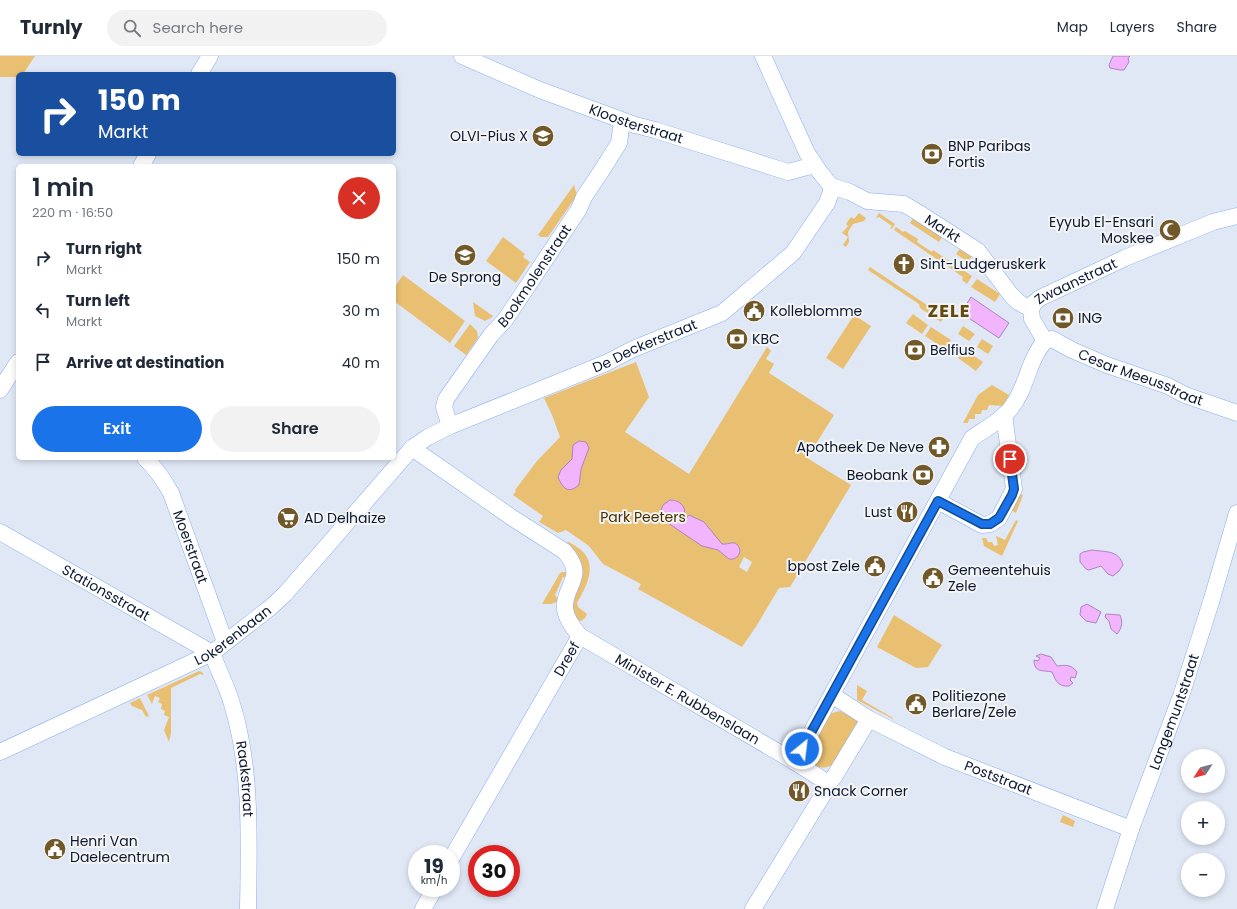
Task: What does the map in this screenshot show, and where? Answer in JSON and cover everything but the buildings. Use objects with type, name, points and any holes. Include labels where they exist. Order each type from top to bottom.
[{"type":"street","points":[[200,72],[210,56]]},
{"type":"street","name":"Kloosterstraat","points":[[462,56],[540,90],[622,121],[788,172],[807,167],[813,163]]},
{"type":"street","points":[[763,56],[813,163],[831,186]]},
{"type":"street","name":"Bookmolenstraat","points":[[450,426],[444,407],[446,399],[513,308],[579,209],[584,197],[619,143],[622,121]]},
{"type":"street","name":"De Deckerstraat","points":[[412,448],[428,437],[450,426],[606,363],[633,349],[722,313],[793,253],[827,203],[831,192],[831,186]]},
{"type":"street","name":"Markt","points":[[831,186],[850,192],[867,201],[904,204],[919,213],[978,251],[1011,295],[1018,302],[1031,309]]},
{"type":"street","name":"Zwaanstraat","points":[[1031,309],[1035,302],[1040,298],[1125,258],[1213,222],[1237,216]]},
{"type":"street","points":[[795,762],[972,438],[1004,415],[1012,407],[1017,398],[1036,354],[1045,341],[1032,319],[1031,309]]},
{"type":"street","name":"Cesar Meeusstraat","points":[[1045,341],[1052,340],[1058,342],[1072,350],[1107,365],[1168,386],[1185,395],[1237,413]]},
{"type":"street","points":[[0,390],[16,365]]},
{"type":"street","points":[[938,501],[982,524],[990,524],[999,518],[1014,489],[1004,415]]},
{"type":"street","name":"Dreef","points":[[412,448],[511,517],[560,548],[568,555],[573,563],[575,571],[572,586],[565,600],[565,610],[580,636],[459,845]]},
{"type":"street","name":"Lokerenbaan","points":[[0,752],[212,653],[271,607],[285,594],[412,448]]},
{"type":"street","name":"Moerstraat","points":[[147,460],[164,479],[171,494],[225,642]]},
{"type":"street","name":"Langemuntstraat","points":[[1105,909],[1131,829],[1181,696],[1237,513]]},
{"type":"street","name":"Stationsstraat","points":[[0,532],[212,653]]},
{"type":"street","name":"Minister E. Rubbenslaan","points":[[580,636],[795,762],[828,783]]},
{"type":"street","name":"Raakstraat","points":[[212,653],[232,703],[243,756],[249,828],[248,909]]},
{"type":"street","name":"Poststraat","points":[[832,695],[869,719],[945,757],[1131,829]]},
{"type":"street","points":[[753,909],[824,793],[828,783],[834,777],[869,719]]},
{"type":"street","points":[[423,909],[430,897]]},
{"type":"green space","points":[[0,56],[35,56],[24,72],[16,72],[16,77],[0,77]]},
{"type":"green space","points":[[574,185],[577,195],[548,237],[541,237],[538,235]]},
{"type":"green space","points":[[859,213],[866,218],[864,221],[853,224],[848,232],[849,242],[846,247],[843,245],[848,237],[842,233],[848,226],[846,224],[851,217],[854,219]]},
{"type":"green space","points":[[879,213],[895,224],[892,229],[890,228],[892,226],[879,217],[876,218]]},
{"type":"green space","points":[[915,215],[944,234],[939,242],[910,223]]},
{"type":"green space","points":[[896,227],[918,239],[917,242],[932,252],[933,250],[951,262],[950,264],[972,276],[967,284],[962,280],[963,277],[894,230]]},
{"type":"green space","points":[[503,237],[525,254],[523,257],[530,262],[516,283],[486,261]]},
{"type":"green space","points":[[962,246],[973,254],[968,262],[956,254]]},
{"type":"green space","points":[[870,267],[939,313],[941,311],[946,314],[941,322],[920,308],[919,304],[868,270]]},
{"type":"green space","points":[[403,275],[465,321],[450,343],[396,302],[396,285]]},
{"type":"green space","points":[[977,279],[1000,294],[995,302],[971,287]]},
{"type":"green space","points":[[473,302],[493,316],[485,321],[475,316]]},
{"type":"green space","points":[[913,314],[928,325],[922,334],[906,323]]},
{"type":"green space","points":[[854,315],[871,326],[843,369],[826,358]]},
{"type":"green space","points":[[470,324],[477,331],[478,338],[466,355],[454,346]]},
{"type":"green space","points":[[963,326],[975,334],[969,341],[958,334]]},
{"type":"green space","points":[[931,327],[951,340],[945,349],[925,336]]},
{"type":"green space","points":[[982,339],[993,346],[988,354],[977,347]]},
{"type":"green space","name":"Park Peeters","points":[[767,347],[771,351],[766,359],[774,364],[769,373],[834,415],[807,458],[851,485],[790,587],[779,588],[742,647],[638,589],[641,584],[603,564],[589,546],[566,530],[558,533],[539,522],[543,516],[513,495],[516,491],[515,490],[537,461],[560,437],[544,398],[636,362],[649,397],[625,432],[689,474]],"holes":[[[744,557],[752,562],[747,572],[739,567]]]},
{"type":"green space","points":[[964,349],[983,362],[976,371],[958,358]]},
{"type":"green space","points":[[992,385],[1009,395],[1003,406],[989,405],[987,410],[982,410],[981,414],[975,414],[975,419],[969,419],[968,423],[963,423],[978,395]]},
{"type":"green space","points":[[1017,493],[1023,495],[1016,513],[1011,510]]},
{"type":"green space","points":[[1016,520],[1018,521],[1002,556],[984,546],[982,538],[986,538],[988,542],[992,542],[994,546],[998,545],[996,536],[1005,540]]},
{"type":"green space","points":[[569,542],[583,552],[590,565],[590,572],[586,585],[577,603],[578,607],[587,614],[581,621],[577,620],[573,613],[566,543]]},
{"type":"green space","points":[[566,572],[568,574],[567,577],[563,577],[555,595],[559,601],[551,604],[542,604],[560,573]]},
{"type":"green space","points":[[894,615],[942,645],[928,667],[916,668],[877,647]]},
{"type":"green space","points":[[199,671],[204,675],[200,674],[171,688],[171,733],[169,742],[164,730],[169,717],[164,715],[165,711],[161,709],[162,704],[158,702],[160,698],[155,696],[152,704],[147,695]]},
{"type":"green space","points":[[857,685],[867,691],[862,700],[893,719],[857,700]]},
{"type":"green space","points":[[140,698],[149,716],[146,717],[142,710],[132,706],[130,703]]},
{"type":"green space","points":[[840,711],[859,722],[832,765],[821,768],[812,765],[806,761],[805,757],[828,716],[832,713]]},
{"type":"green space","points":[[1063,815],[1075,821],[1073,827],[1060,822]]},
{"type":"shaded area","points":[[1113,56],[1130,56],[1128,58],[1129,62],[1124,70],[1110,68],[1109,65]]},
{"type":"shaded area","points":[[971,297],[1009,323],[999,338],[961,313]]},
{"type":"shaded area","points":[[579,441],[586,442],[589,448],[581,469],[579,485],[569,490],[562,485],[558,477],[561,470],[572,459],[573,445]]},
{"type":"shaded area","points":[[670,500],[682,504],[685,512],[684,516],[687,517],[689,515],[704,522],[722,544],[737,544],[740,550],[738,556],[733,559],[729,559],[718,550],[702,546],[665,521],[661,510],[663,505]]},
{"type":"shaded area","points":[[1092,550],[1115,554],[1121,560],[1123,565],[1113,576],[1108,574],[1101,566],[1089,570],[1086,569],[1080,562],[1080,554]]},
{"type":"shaded area","points":[[1087,604],[1101,612],[1096,623],[1086,621],[1080,615],[1081,607]]},
{"type":"shaded area","points":[[1106,614],[1120,615],[1122,625],[1117,634],[1111,629],[1109,621],[1105,617]]},
{"type":"shaded area","points":[[1041,654],[1051,657],[1057,666],[1063,665],[1075,669],[1077,672],[1075,678],[1071,677],[1070,680],[1073,683],[1069,686],[1062,686],[1056,681],[1052,672],[1037,669],[1034,664],[1034,660],[1038,661],[1040,658],[1036,656]]},
{"type":"place","name":"OLVI-Pius X","points":[[543,136]]},
{"type":"place","name":"BNP Paribas Fortis","points":[[932,154]]},
{"type":"place","name":"Eyyub El-Ensari Moskee","points":[[1170,230]]},
{"type":"place","name":"De Sprong","points":[[465,255]]},
{"type":"place","name":"Sint-Ludgeruskerk","points":[[904,264]]},
{"type":"place","name":"Kolleblomme","points":[[754,311]]},
{"type":"place","name":"ING","points":[[1063,318]]},
{"type":"place","name":"KBC","points":[[737,339]]},
{"type":"place","name":"Belfius","points":[[915,350]]},
{"type":"place","name":"Apotheek De Neve","points":[[939,447]]},
{"type":"place","name":"Beobank","points":[[923,475]]},
{"type":"place","name":"Lust","points":[[907,512]]},
{"type":"place","name":"AD Delhaize","points":[[288,518]]},
{"type":"place","name":"bpost Zele","points":[[875,566]]},
{"type":"place","name":"Gemeentehuis Zele","points":[[933,578]]},
{"type":"place","name":"Politiezone Berlare/Zele","points":[[916,704]]},
{"type":"place","name":"Snack Corner","points":[[799,791]]},
{"type":"place","name":"Henri Van Daelecentrum","points":[[55,849]]},
{"type":"district","name":"ZELE","points":[[949,310]]},
{"type":"route","points":[[802,749],[938,501],[975,522],[987,525],[994,523],[999,518],[1014,489],[1010,459]]}]
